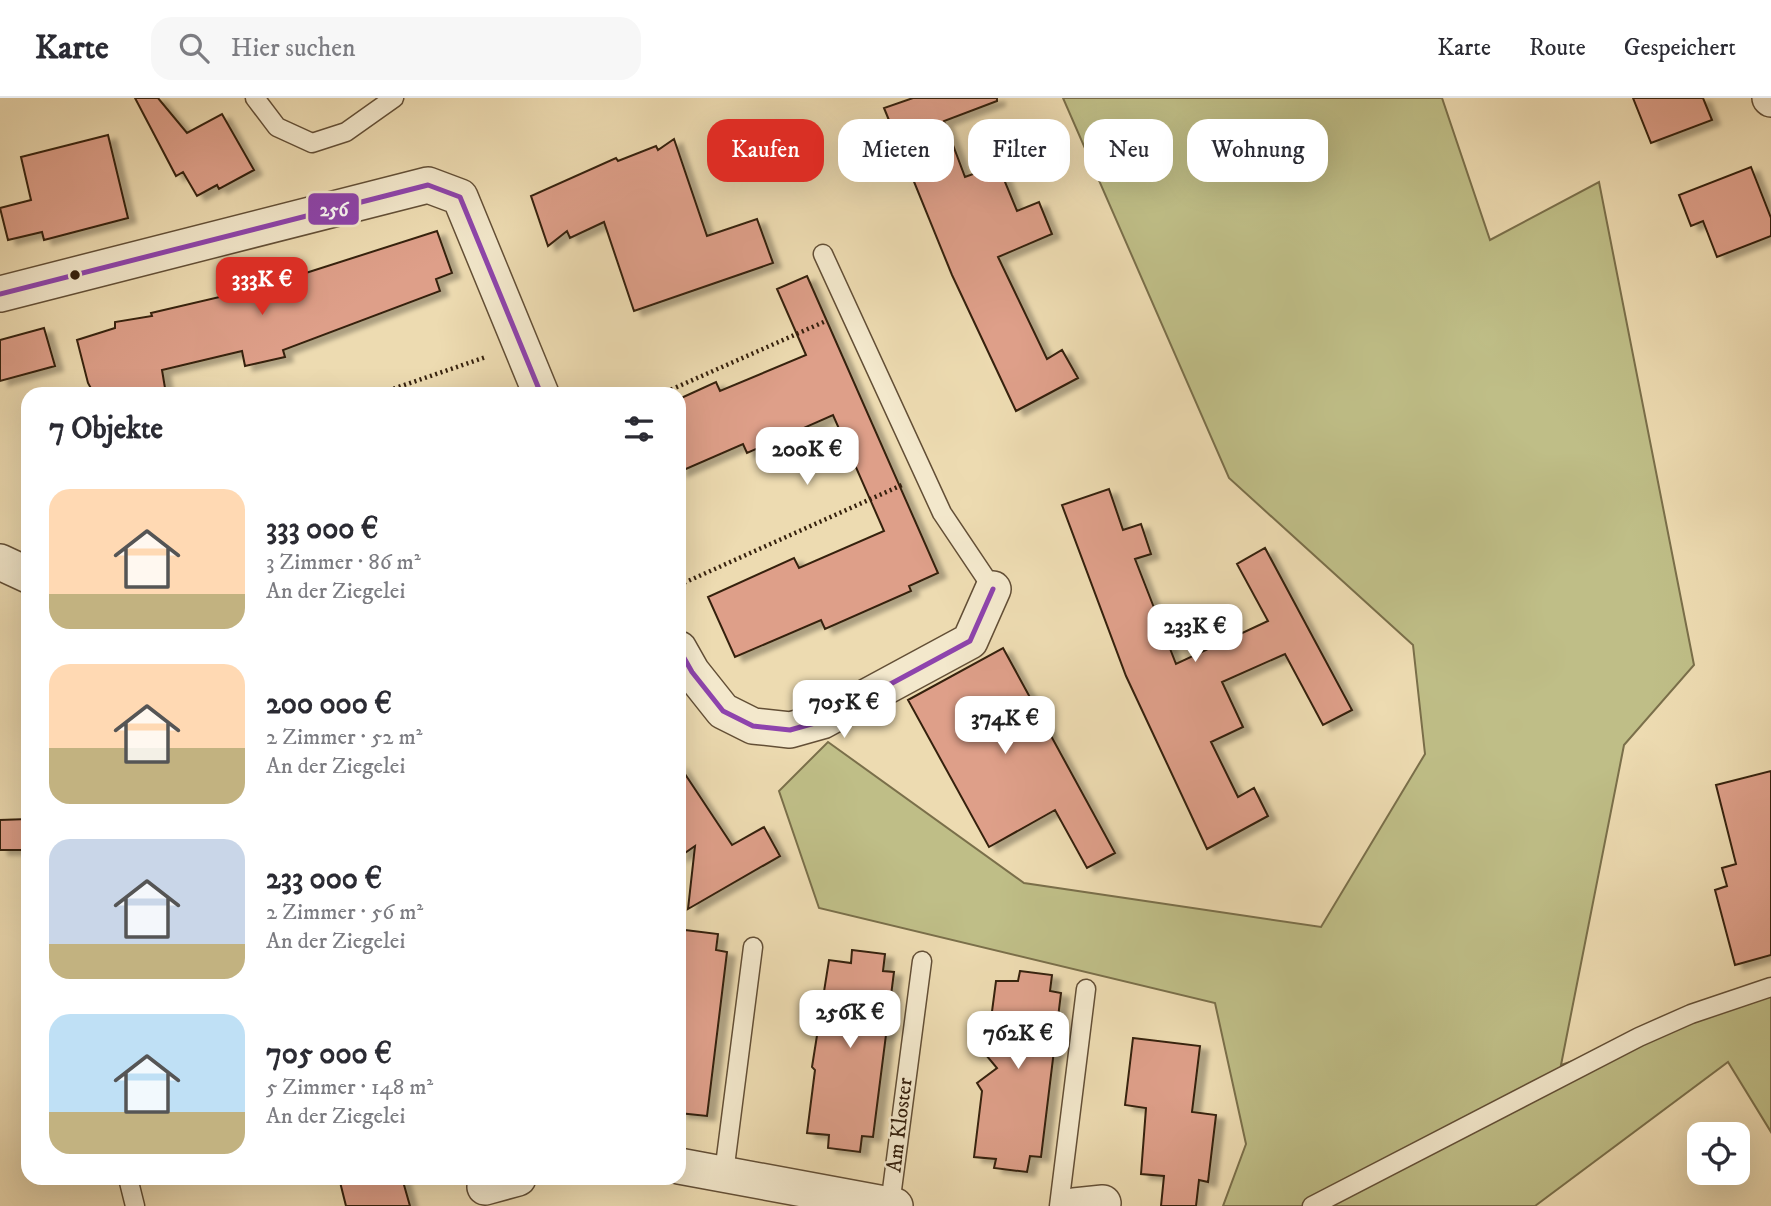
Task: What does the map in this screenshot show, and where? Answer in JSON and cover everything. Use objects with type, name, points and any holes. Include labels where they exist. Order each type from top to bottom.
[{"type":"street","points":[[0,294],[428,186],[460,197],[538,387]]},
{"type":"street","points":[[0,562],[21,572]]},
{"type":"street","points":[[686,661],[723,711],[753,726],[790,730],[822,721],[971,641],[993,589]]},
{"type":"street","name":"Am Kloster","points":[[686,1167],[892,1205]]},
{"type":"lane","points":[[255,98],[277,127],[312,142],[346,132],[394,98]]},
{"type":"lane","points":[[823,254],[942,513],[993,589]]},
{"type":"lane","points":[[724,1173],[753,947]]},
{"type":"lane","name":"Am Kloster","points":[[892,1205],[922,961]]},
{"type":"lane","points":[[1312,1206],[1639,1037],[1691,1014],[1771,987]]},
{"type":"lane","points":[[1059,1206],[1086,989]]},
{"type":"lane","points":[[130,1185],[135,1206]]},
{"type":"path","points":[[677,387],[849,311]]},
{"type":"path","points":[[399,387],[520,346]]},
{"type":"path","points":[[686,582],[925,475]]},
{"type":"shaded area","points":[[1063,98],[1442,98],[1490,240],[1599,182],[1694,665],[1624,745],[1561,1065],[1771,995],[1771,1132],[1728,1062],[1535,1206],[1223,1206],[1246,1144],[1215,1003],[819,908],[779,791],[828,742],[1024,883],[1321,927],[1425,754],[1413,645],[1229,478],[1100,182],[1173,182],[1173,119],[1084,119],[1084,146]]},
{"type":"building","points":[[135,98],[158,98],[187,133],[222,114],[254,170],[219,189],[217,185],[197,196],[183,172],[176,176]]},
{"type":"building","points":[[913,98],[997,98],[997,101],[949,119],[888,119],[884,108]]},
{"type":"building","points":[[1633,98],[1703,98],[1712,120],[1651,143]]},
{"type":"building","points":[[108,135],[128,218],[44,240],[42,232],[8,240],[0,208],[31,200],[21,157]]},
{"type":"building","points":[[674,139],[707,236],[757,219],[773,263],[634,311],[604,222],[570,238],[567,231],[548,246],[531,196],[616,158],[618,161],[656,146],[658,150]]},
{"type":"building","points":[[954,148],[965,177],[968,176],[968,182],[1005,182],[1017,211],[1039,202],[1052,234],[998,257],[1047,359],[1062,350],[1078,378],[1016,411],[952,275],[914,182],[954,182]]},
{"type":"building","points":[[1751,167],[1771,218],[1771,236],[1717,257],[1703,221],[1691,226],[1679,195]]},
{"type":"building","points":[[437,231],[452,273],[436,279],[440,291],[283,350],[285,357],[245,366],[242,351],[162,370],[165,387],[90,387],[77,340],[115,328],[115,322],[152,316],[151,313],[262,287]]},
{"type":"building","points":[[807,276],[938,573],[909,586],[911,591],[825,629],[821,620],[735,657],[708,597],[794,558],[799,568],[884,531],[833,415],[747,453],[743,444],[686,469],[686,396],[716,382],[720,391],[806,355],[777,289]]},
{"type":"building","points":[[44,328],[55,366],[0,381],[0,340]]},
{"type":"building","points":[[1109,489],[1123,530],[1141,524],[1151,554],[1135,559],[1176,664],[1268,621],[1237,564],[1265,548],[1352,710],[1323,725],[1285,654],[1222,682],[1243,727],[1211,742],[1238,797],[1254,788],[1268,816],[1207,849],[1126,676],[1062,505]]},
{"type":"building","points":[[1003,648],[1115,853],[1087,868],[1055,810],[989,847],[908,700]]},
{"type":"building","points":[[1771,771],[1771,955],[1735,965],[1715,890],[1727,886],[1722,868],[1736,864],[1716,785]]},
{"type":"building","points":[[686,776],[732,845],[764,827],[780,856],[688,909],[695,846],[686,852]]},
{"type":"building","points":[[21,819],[21,850],[0,850],[0,820]]},
{"type":"building","points":[[686,930],[718,934],[716,950],[727,952],[707,1116],[686,1114]]},
{"type":"building","points":[[852,950],[885,954],[883,971],[894,972],[873,1137],[862,1136],[860,1152],[828,1148],[829,1135],[807,1133],[815,1070],[812,1067],[829,960],[851,963]]},
{"type":"building","points":[[1020,971],[1052,975],[1050,991],[1061,993],[1041,1157],[1030,1156],[1027,1172],[994,1168],[996,1159],[974,1157],[982,1091],[977,1083],[997,1068],[981,1049],[988,1042],[996,981],[1018,981]]},
{"type":"building","points":[[1133,1038],[1200,1046],[1192,1112],[1216,1115],[1208,1182],[1199,1180],[1196,1206],[1161,1206],[1164,1176],[1141,1174],[1146,1108],[1125,1105]]},
{"type":"building","points":[[341,1185],[404,1185],[410,1206],[346,1206]]},
{"type":"transit line","name":"256","points":[[0,294],[428,185],[460,197],[538,387]]},
{"type":"transit line","name":"256","points":[[686,661],[723,711],[753,726],[790,730],[822,721],[970,641],[993,589]]}]
